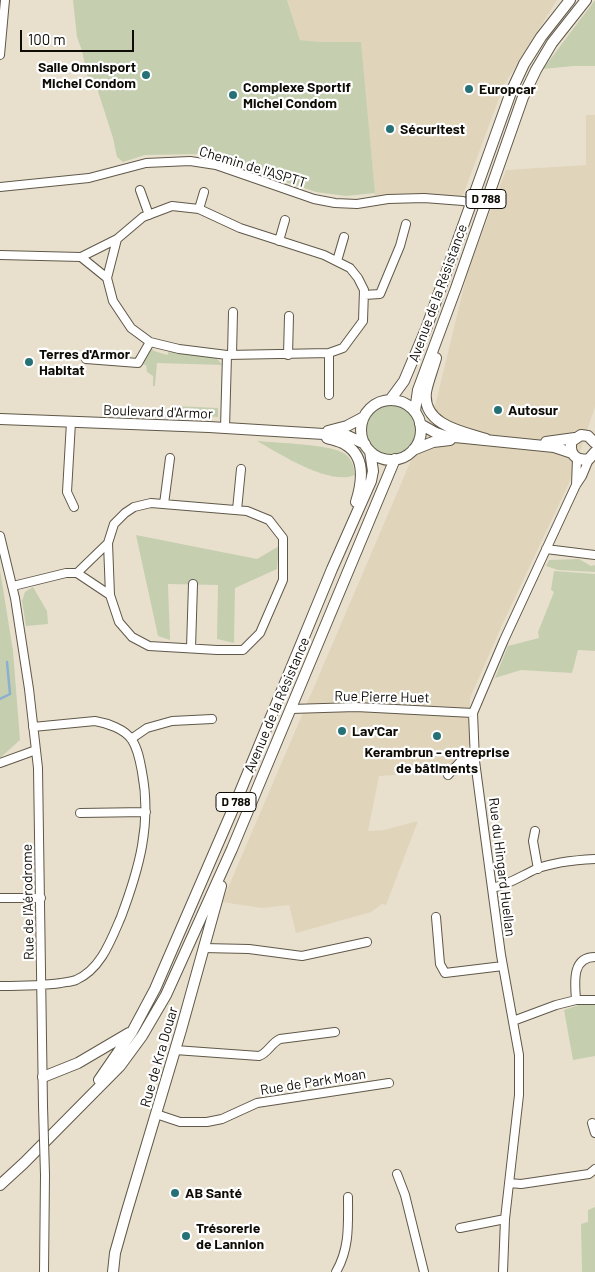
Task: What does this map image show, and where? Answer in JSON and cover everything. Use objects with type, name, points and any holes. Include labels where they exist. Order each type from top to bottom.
[{"type":"main road","name":"Avenue de la Résistance","points":[[390,400],[404,381],[426,329],[513,88],[541,37],[570,0]]},
{"type":"main road","name":"Avenue de la Résistance","points":[[415,411],[418,390],[523,97],[552,43],[586,0]]},
{"type":"main road","points":[[456,288],[426,393],[427,403],[432,414],[448,427],[486,439]]},
{"type":"main road","points":[[413,450],[420,438],[420,424],[415,411],[404,403],[390,400],[376,403],[369,409],[364,417],[361,430],[368,448],[382,458],[395,459],[428,444],[444,440],[486,439]]},
{"type":"main road","name":"Boulevard d'Armor","points":[[315,434],[347,426],[364,417]]},
{"type":"main road","name":"Boulevard d'Armor","points":[[0,419],[224,428],[348,436],[368,448]]},
{"type":"main road","points":[[420,424],[445,436],[554,447],[574,456],[594,449],[585,435],[558,441],[508,441]]},
{"type":"main road","points":[[315,434],[345,444],[356,455],[361,468],[359,492],[332,569]]},
{"type":"main road","points":[[574,456],[571,445],[575,438]]},
{"type":"main road","name":"Avenue de la Résistance","points":[[80,1107],[132,1032],[155,990],[332,569],[371,481],[373,470],[368,448]]},
{"type":"main road","name":"Avenue de la Résistance","points":[[0,1185],[120,1066],[142,1036],[166,995],[232,849],[395,459]]},
{"type":"main road","name":"Rue de Kra Douar","points":[[113,1272],[119,1240],[232,849]]},
{"type":"main road","points":[[43,1078],[78,1063],[132,1032]]},
{"type":"street","points":[[0,54],[5,0]]},
{"type":"street","name":"Chemin de l'ASPTT","points":[[0,187],[90,178],[145,163],[199,161],[216,165],[314,199],[335,203],[356,204],[388,199],[424,198],[470,203]]},
{"type":"street","points":[[140,190],[149,215]]},
{"type":"street","points":[[199,209],[204,192]]},
{"type":"street","points":[[0,255],[81,257],[117,239],[143,217],[172,206],[199,209],[223,221],[324,255],[350,268],[364,290],[363,321],[343,348],[329,352],[288,355],[229,355],[150,342],[131,328],[113,301],[107,278],[117,239]]},
{"type":"street","points":[[279,241],[285,220]]},
{"type":"street","points":[[364,295],[380,294],[400,246],[406,224]]},
{"type":"street","points":[[337,261],[344,237]]},
{"type":"street","points":[[81,257],[107,278]]},
{"type":"street","points":[[224,428],[234,312]]},
{"type":"street","points":[[288,316],[288,355]]},
{"type":"street","points":[[86,359],[138,363],[150,342]]},
{"type":"street","points":[[329,352],[329,396]]},
{"type":"street","points":[[71,422],[67,492],[74,508]]},
{"type":"street","name":"Rue du Hingard Huellan","points":[[503,1272],[505,1219],[519,1095],[519,1055],[503,966],[492,888],[475,761],[473,713],[504,640],[594,449]]},
{"type":"street","name":"Rue du Hingard Huellan","points":[[574,456],[576,485]]},
{"type":"street","points":[[164,504],[170,458]]},
{"type":"street","points":[[237,510],[241,469]]},
{"type":"street","points":[[143,504],[164,504],[247,511],[269,520],[283,538],[283,580],[260,633],[243,650],[149,646],[132,637],[119,622],[110,595],[108,544],[114,524],[129,510],[143,504]]},
{"type":"street","name":"Rue de l'Aérodrome","points":[[0,539],[13,586],[29,689],[38,768],[44,1106],[44,1272]]},
{"type":"street","points":[[77,573],[108,544]]},
{"type":"street","points":[[546,549],[595,555]]},
{"type":"street","points":[[13,586],[66,573],[77,573],[110,595]]},
{"type":"street","points":[[191,648],[193,584]]},
{"type":"street","name":"Rue Pierre Huet","points":[[290,709],[356,707],[473,713]]},
{"type":"street","points":[[131,739],[147,728],[172,721],[212,719]]},
{"type":"street","points":[[0,986],[42,985],[75,980],[96,966],[111,942],[138,868],[145,829],[146,790],[139,758],[131,739],[122,731],[95,721],[33,727]]},
{"type":"street","points":[[0,763],[36,750]]},
{"type":"street","points":[[448,775],[461,761],[475,761]]},
{"type":"street","points":[[80,813],[146,812]]},
{"type":"street","points":[[535,831],[533,841],[538,868]]},
{"type":"street","points":[[492,888],[501,886],[538,868],[568,861],[595,859]]},
{"type":"street","points":[[0,898],[41,898]]},
{"type":"street","points":[[436,916],[440,964],[445,972],[503,966]]},
{"type":"street","points":[[203,948],[250,949],[302,956],[367,942]]},
{"type":"street","points":[[576,1000],[575,972],[580,963],[590,957],[595,957]]},
{"type":"street","points":[[513,1022],[556,1005],[576,1000],[595,1000]]},
{"type":"street","points":[[175,1050],[259,1056],[266,1052],[273,1043],[280,1040],[335,1032]]},
{"type":"street","name":"Rue de Park Moan","points":[[156,1114],[180,1122],[207,1122],[222,1119],[257,1103],[389,1083]]},
{"type":"street","points":[[592,1122],[595,1133]]},
{"type":"street","points":[[509,1183],[521,1184],[589,1174],[595,1169]]},
{"type":"street","points":[[397,1174],[409,1210],[424,1272]]},
{"type":"street","points":[[336,1272],[348,1238],[348,1197]]},
{"type":"street","points":[[460,1228],[505,1219]]},
{"type":"shaded area","points":[[287,0],[557,0],[504,85],[463,195],[458,197],[410,194],[375,198],[361,43],[300,40]]},
{"type":"shaded area","points":[[586,115],[595,115],[595,407],[569,483],[470,698],[470,743],[465,752],[442,772],[379,776],[368,831],[384,830],[418,821],[386,905],[382,904],[371,912],[296,933],[289,905],[262,908],[222,902],[436,402],[468,270],[506,170],[586,165]]},
{"type":"green space","name":"Complexe Sportif Michel Condom","points":[[73,0],[287,0],[300,40],[361,42],[375,193],[346,196],[316,192],[201,154],[145,155],[123,162],[117,157],[113,138],[95,82],[89,83],[77,37]]},
{"type":"green space","points":[[595,0],[595,66],[543,69]]},
{"type":"green space","points":[[151,348],[154,351],[167,355],[169,351],[215,357],[223,365],[157,363],[155,386],[153,386],[153,376],[147,372],[146,365],[141,364]]},
{"type":"green space","points":[[391,404],[405,408],[412,415],[416,429],[412,443],[405,450],[391,454],[377,450],[370,443],[366,429],[370,415],[377,408]]},
{"type":"green space","points":[[176,406],[218,408],[218,417],[175,415]]},
{"type":"green space","points":[[257,441],[316,446],[338,451],[349,458],[355,475],[344,477],[319,473]]},
{"type":"green space","points":[[136,535],[257,559],[279,546],[277,569],[235,588],[234,643],[217,639],[218,585],[168,584],[170,640],[158,636]]},
{"type":"green space","points":[[579,559],[591,566],[595,565],[595,572],[558,570],[546,566],[549,560]]},
{"type":"green space","points":[[0,570],[13,651],[20,740],[0,758]]},
{"type":"green space","points":[[554,571],[595,574],[595,651],[578,650],[572,673],[521,670],[495,678],[508,646],[539,638],[538,632],[554,592],[551,590]]},
{"type":"green space","points":[[33,587],[47,611],[48,624],[26,626],[22,601],[25,592]]},
{"type":"green space","points":[[585,1003],[595,1005],[595,1056],[573,1060],[564,1010]]},
{"type":"green space","points":[[595,1207],[595,1272],[582,1272],[581,1224],[588,1222],[588,1210]]},
{"type":"waterway","points":[[0,699],[10,694],[7,662]]},
{"type":"place","name":"Salle Omnisport Michel Condom","points":[[146,75]]},
{"type":"place","name":"Europcar","points":[[469,89]]},
{"type":"place","name":"Complexe Sportif Michel Condom","points":[[233,95]]},
{"type":"place","name":"Sécuritest","points":[[390,129]]},
{"type":"place","name":"Terres d'Armor Habitat","points":[[29,362]]},
{"type":"place","name":"Autosur","points":[[498,410]]},
{"type":"place","name":"Lav'Car","points":[[342,731]]},
{"type":"place","name":"Kerambrun - entreprise de bâtiments","points":[[437,736]]},
{"type":"place","name":"AB Santé","points":[[175,1193]]},
{"type":"place","name":"Trésorerie de Lannion","points":[[186,1236]]}]
